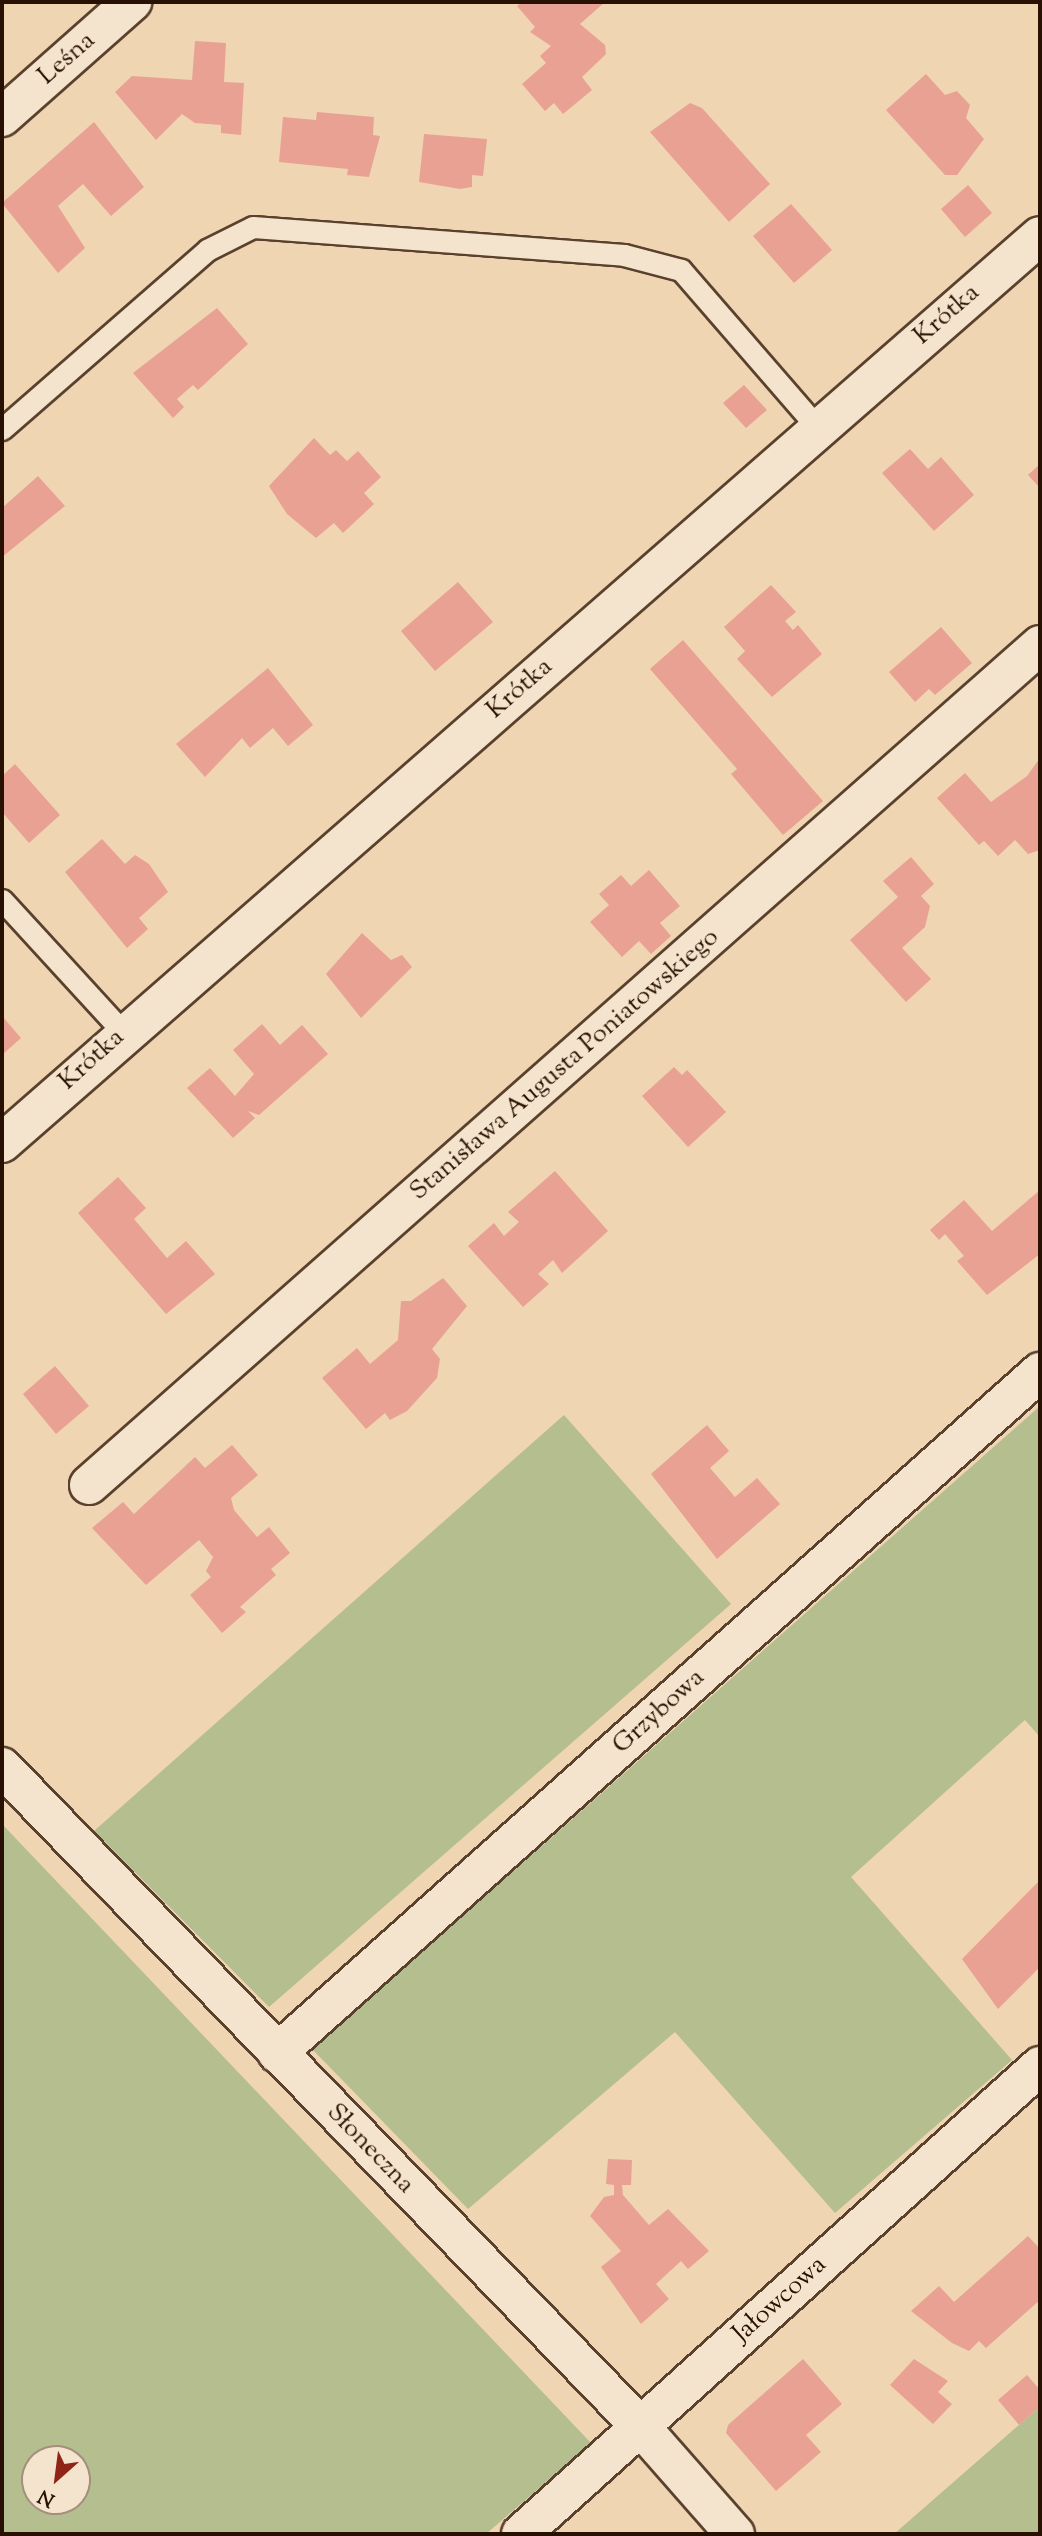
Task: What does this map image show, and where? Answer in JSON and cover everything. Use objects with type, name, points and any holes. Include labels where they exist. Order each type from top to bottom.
[{"type":"street","name":"Leśna","points":[[2,117],[132,2]]},
{"type":"street","name":"Krótka","points":[[2,1143],[123,1032],[1040,236]]},
{"type":"street","name":"Stanisława Augusta Poniatowskiego","points":[[89,1485],[1040,645]]},
{"type":"street","name":"Grzybowa","points":[[277,2053],[1040,1372]]},
{"type":"street","name":"Słoneczna","points":[[2,1768],[640,2426],[735,2534]]},
{"type":"street","name":"Jałowcowa","points":[[520,2534],[1040,2066]]},
{"type":"lane","points":[[2,429],[207,250],[253,227],[624,255],[681,270],[817,427]]},
{"type":"lane","points":[[2,900],[123,1032]]},
{"type":"green space","points":[[1040,1406],[1040,1737],[1025,1720],[851,1877],[1012,2060],[835,2213],[675,2032],[468,2209],[312,2049]]},
{"type":"green space","points":[[564,1415],[731,1604],[269,2007],[94,1831]]},
{"type":"green space","points":[[2,1824],[591,2443],[486,2534],[2,2534]]},
{"type":"green space","points":[[1040,2407],[1040,2534],[894,2534],[1019,2425]]},
{"type":"building","points":[[522,2],[605,2],[580,24],[605,45],[606,54],[582,77],[592,90],[563,114],[554,103],[545,111],[522,84],[546,63],[540,56],[551,46],[530,32],[535,27],[517,6]]},
{"type":"building","points":[[195,41],[226,43],[224,82],[244,83],[241,135],[221,133],[221,125],[195,123],[182,114],[156,140],[115,92],[132,76],[192,80]]},
{"type":"building","points":[[926,74],[945,95],[957,91],[970,105],[966,118],[984,139],[957,175],[945,175],[886,110]]},
{"type":"building","points":[[690,103],[702,108],[770,184],[729,222],[650,132]]},
{"type":"building","points":[[317,112],[374,117],[373,135],[380,136],[369,177],[347,175],[348,169],[279,162],[283,117],[316,120]]},
{"type":"building","points":[[94,122],[144,187],[111,216],[83,184],[58,206],[85,248],[58,273],[2,203]]},
{"type":"building","points":[[424,134],[487,139],[483,176],[472,175],[472,187],[460,189],[419,182]]},
{"type":"building","points":[[968,185],[992,213],[965,237],[941,209]]},
{"type":"building","points":[[791,204],[832,250],[794,283],[753,236]]},
{"type":"building","points":[[217,308],[248,344],[198,390],[193,385],[177,399],[184,407],[173,418],[133,373]]},
{"type":"building","points":[[744,385],[767,410],[746,428],[723,403]]},
{"type":"building","points":[[314,438],[330,455],[336,450],[347,461],[358,451],[381,477],[364,493],[374,504],[343,533],[334,523],[316,538],[287,514],[269,486]]},
{"type":"building","points":[[910,449],[928,469],[941,457],[974,495],[934,531],[882,473]]},
{"type":"building","points":[[1040,464],[1040,488],[1028,475]]},
{"type":"building","points":[[38,476],[65,506],[2,557],[2,508]]},
{"type":"building","points":[[458,582],[493,622],[435,671],[401,631]]},
{"type":"building","points":[[771,585],[796,612],[785,621],[793,630],[798,625],[822,654],[772,697],[737,659],[745,651],[724,627]]},
{"type":"building","points":[[941,627],[972,663],[935,695],[929,689],[915,702],[889,672]]},
{"type":"building","points":[[683,640],[823,801],[783,835],[731,774],[737,769],[650,669]]},
{"type":"building","points":[[268,668],[313,725],[288,746],[273,728],[250,748],[242,738],[205,777],[176,744]]},
{"type":"building","points":[[1040,758],[1040,850],[1028,854],[1015,840],[998,856],[984,841],[979,845],[937,798],[965,773],[991,802],[1027,776]]},
{"type":"building","points":[[15,764],[60,815],[29,843],[2,812],[2,776]]},
{"type":"building","points":[[102,839],[125,864],[135,855],[149,864],[168,892],[139,918],[148,929],[127,948],[65,872]]},
{"type":"building","points":[[911,857],[934,884],[921,896],[930,906],[925,927],[902,948],[931,979],[906,1002],[850,940],[898,897],[883,881]]},
{"type":"building","points":[[649,870],[680,906],[660,923],[671,936],[651,954],[639,941],[622,957],[590,922],[609,905],[599,894],[621,875],[631,886]]},
{"type":"building","points":[[362,933],[391,960],[402,955],[412,967],[361,1018],[326,974]]},
{"type":"building","points":[[2,1016],[21,1038],[2,1055]]},
{"type":"building","points":[[262,1024],[280,1045],[302,1025],[328,1054],[259,1115],[248,1111],[255,1118],[233,1138],[187,1088],[210,1068],[235,1096],[254,1074],[233,1050]]},
{"type":"building","points":[[674,1067],[682,1075],[687,1070],[726,1112],[688,1147],[642,1096]]},
{"type":"building","points":[[555,1171],[608,1231],[562,1273],[553,1260],[538,1274],[549,1284],[523,1307],[468,1246],[494,1223],[504,1236],[519,1222],[508,1212]]},
{"type":"building","points":[[118,1177],[146,1208],[134,1219],[167,1258],[186,1241],[215,1274],[166,1314],[78,1213]]},
{"type":"building","points":[[1040,1190],[1040,1254],[987,1295],[957,1261],[964,1256],[945,1234],[939,1240],[930,1230],[964,1200],[992,1231]]},
{"type":"building","points":[[443,1278],[467,1306],[432,1349],[440,1359],[437,1378],[407,1411],[390,1420],[385,1413],[366,1429],[322,1378],[357,1348],[370,1364],[398,1340],[401,1301],[411,1301]]},
{"type":"building","points":[[55,1366],[89,1406],[56,1434],[23,1394]]},
{"type":"building","points":[[707,1425],[729,1451],[710,1468],[735,1497],[757,1478],[780,1504],[717,1559],[651,1474]]},
{"type":"building","points":[[232,1445],[258,1475],[231,1498],[234,1510],[257,1537],[269,1527],[290,1553],[271,1569],[276,1575],[240,1607],[246,1612],[222,1633],[190,1595],[211,1577],[206,1571],[213,1557],[199,1540],[146,1585],[92,1528],[123,1502],[134,1514],[195,1457],[205,1468]]},
{"type":"building","points":[[1040,1880],[1040,1967],[998,2009],[962,1959]]},
{"type":"building","points":[[608,2159],[632,2160],[631,2185],[622,2185],[623,2195],[649,2225],[668,2209],[709,2251],[688,2269],[681,2261],[656,2284],[669,2299],[641,2324],[601,2267],[621,2251],[590,2216],[604,2197],[614,2195],[614,2185],[606,2184]]},
{"type":"building","points":[[1028,2236],[1040,2249],[1040,2300],[986,2348],[979,2341],[969,2351],[952,2343],[911,2311],[939,2286],[954,2302]]},
{"type":"building","points":[[803,2359],[842,2404],[806,2435],[821,2452],[776,2491],[726,2433],[728,2425]]},
{"type":"building","points":[[914,2359],[948,2381],[938,2392],[952,2404],[933,2424],[890,2385]]},
{"type":"building","points":[[1027,2375],[1040,2390],[1040,2407],[1019,2425],[998,2400]]}]
